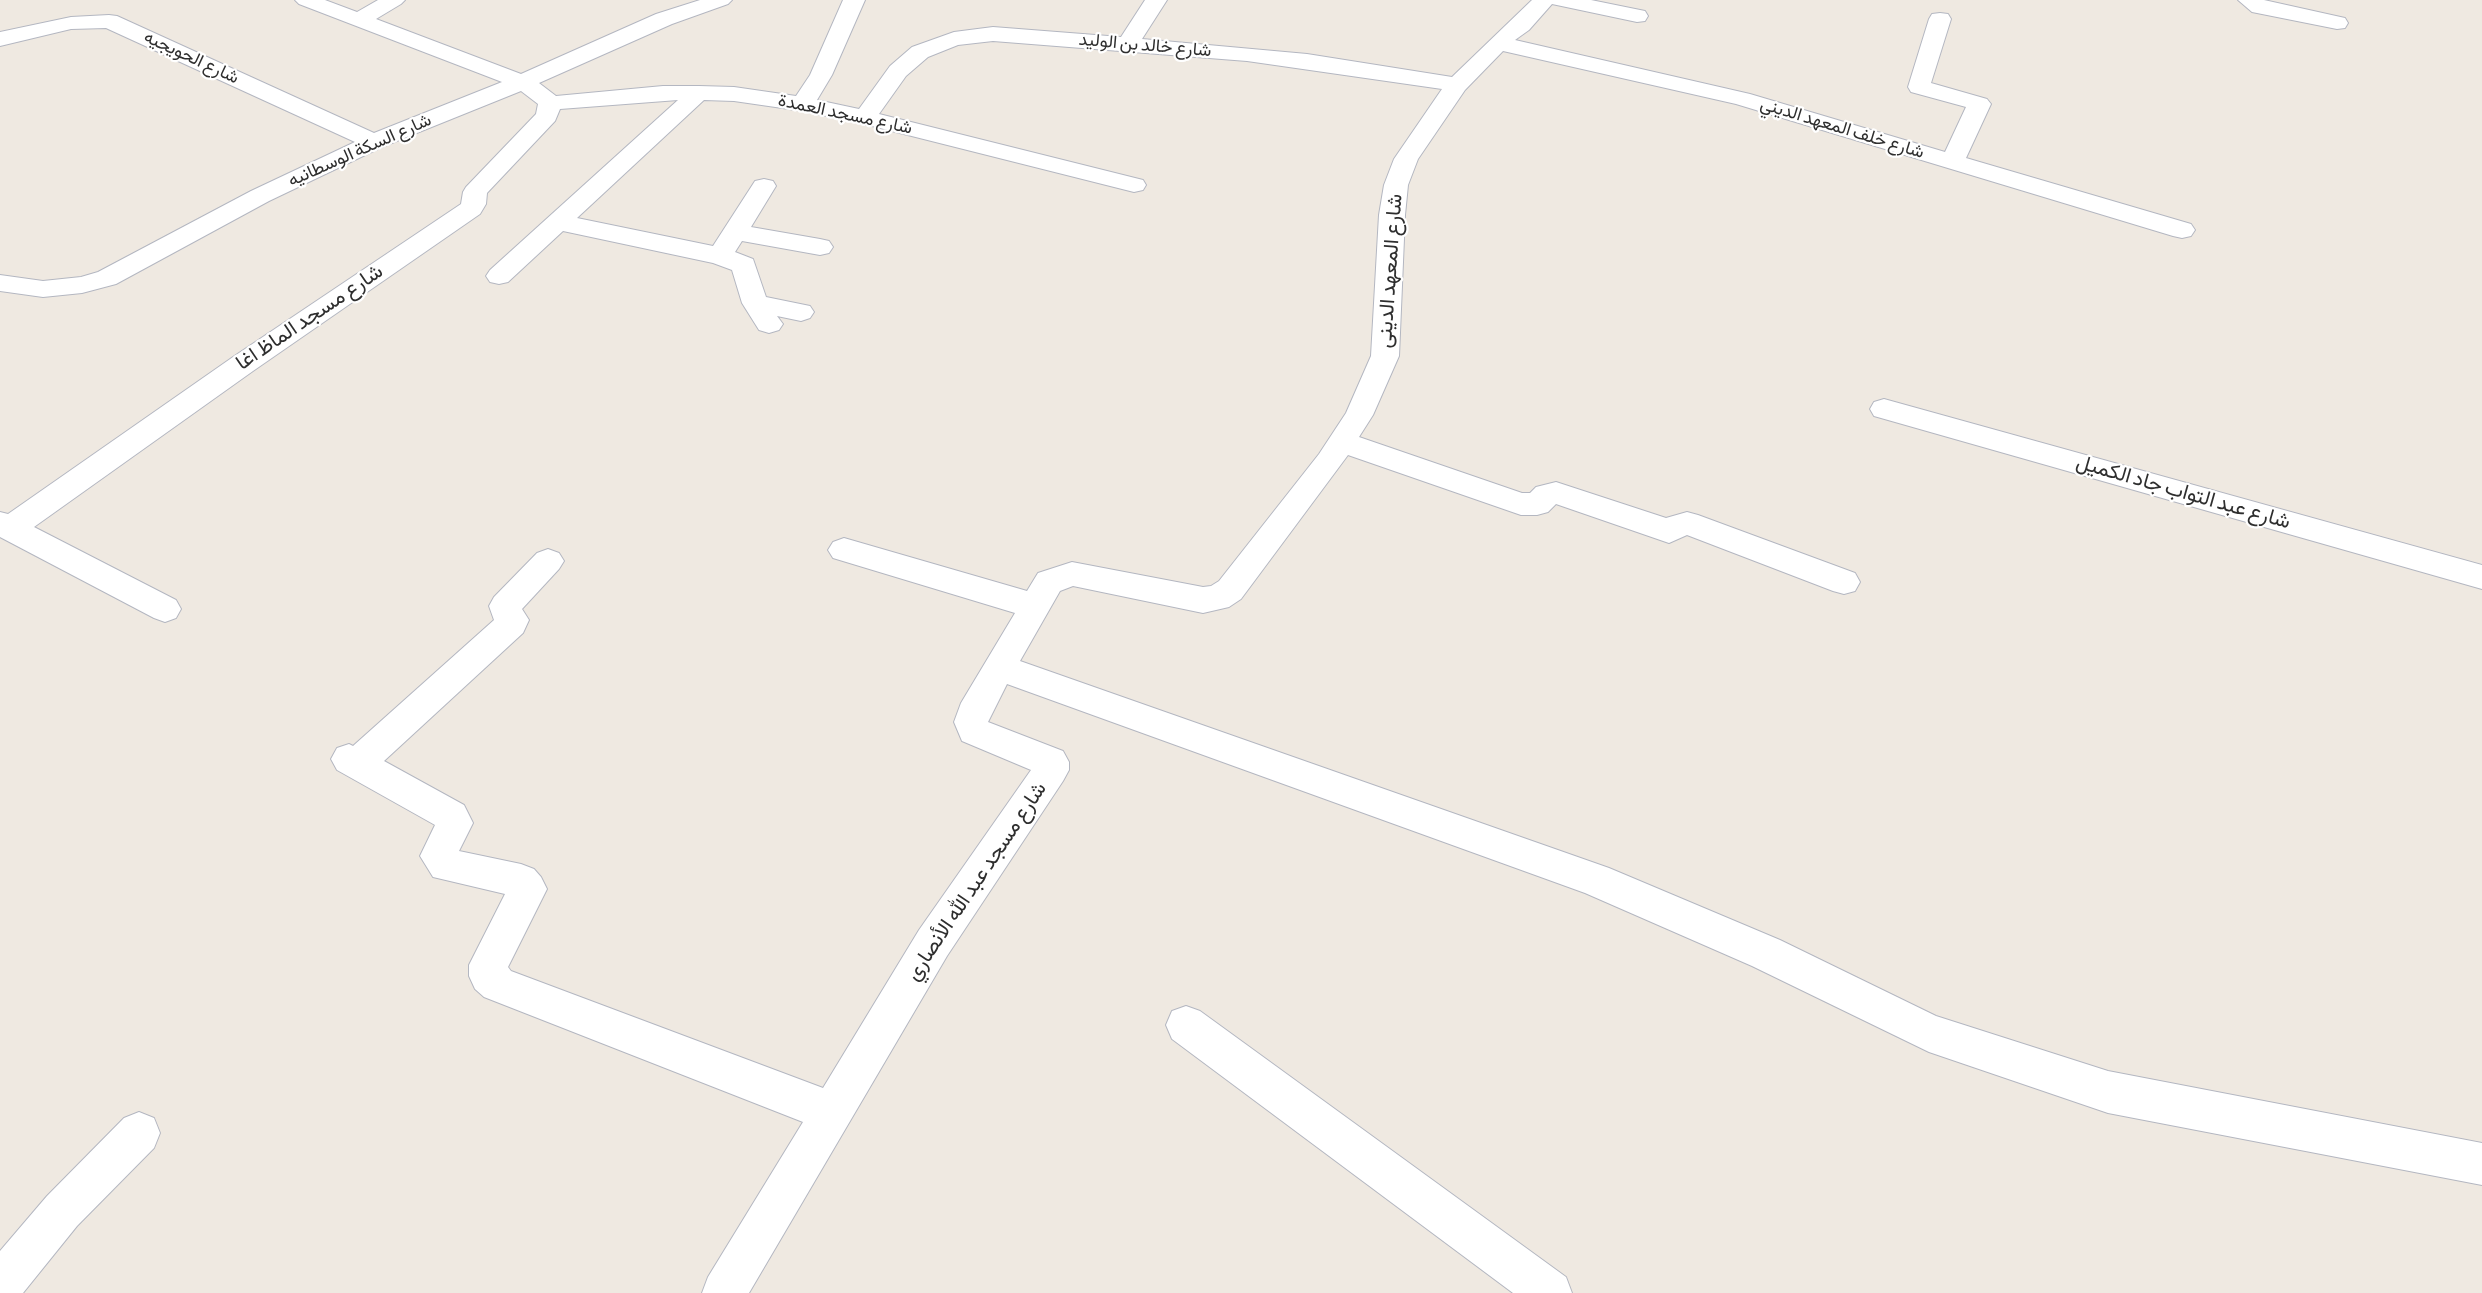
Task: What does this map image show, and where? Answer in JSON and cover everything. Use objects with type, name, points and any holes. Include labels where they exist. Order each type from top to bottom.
[{"type":"street","points":[[306,0],[522,82],[541,93],[550,103]]},
{"type":"street","points":[[358,20],[394,0]]},
{"type":"street","name":"شارع السكة الوسطانيه","points":[[0,283],[43,289],[82,285],[107,278],[261,196],[374,142],[522,82],[625,35],[721,0]]},
{"type":"street","points":[[803,104],[821,75],[854,0]]},
{"type":"street","points":[[1127,45],[1156,0]]},
{"type":"street","name":"شارع المعهد الدينى","points":[[1203,600],[1218,598],[1230,590],[1359,415],[1385,356],[1392,215],[1396,185],[1406,159],[1456,85],[1498,43],[1521,25],[1544,0]]},
{"type":"street","points":[[1560,0],[1637,16]]},
{"type":"street","points":[[2249,0],[2260,7],[2337,23]]},
{"type":"street","points":[[1940,19],[1919,87],[1979,105],[1952,163]]},
{"type":"street","name":"شارع الحويجيه","points":[[0,39],[71,23],[108,21],[374,142]]},
{"type":"street","name":"شارع خالد بن الوليد","points":[[865,117],[898,71],[920,52],[954,39],[993,34],[1307,61],[1456,85]]},
{"type":"street","name":"شارع خلف المعهد الديني","points":[[1498,43],[1742,99],[2182,230]]},
{"type":"street","points":[[499,276],[699,93]]},
{"type":"street","name":"شارع مسجد العمدة","points":[[550,103],[642,94],[734,94],[803,104],[865,117],[1134,185]]},
{"type":"street","name":"شارع مسجد الماظ اغا","points":[[5,526],[471,209],[475,192],[548,116],[550,103]]},
{"type":"street","points":[[720,256],[764,186]]},
{"type":"street","points":[[558,222],[720,256],[744,265],[762,313],[801,312]]},
{"type":"street","points":[[735,232],[820,248]]},
{"type":"street","name":"شارع عبد التواب جاد الكميل","points":[[1884,409],[2482,577]]},
{"type":"street","points":[[1341,442],[1521,504],[1537,504],[1547,495],[1556,493],[1669,531],[1687,523],[1844,582]]},
{"type":"street","points":[[5,526],[165,609]]},
{"type":"street","points":[[844,550],[1035,606]]},
{"type":"street","points":[[548,561],[505,606],[507,615],[513,620],[511,624],[353,762],[451,816],[455,823],[438,856],[446,865],[521,881],[528,889],[488,964],[489,976],[498,984],[833,1113]]},
{"type":"street","name":"شارع مسجد عبد الله الأنصاري","points":[[724,1293],[933,943],[1051,770],[1051,762],[974,731],[971,722],[973,713],[1049,582],[1072,574],[1203,600]]},
{"type":"street","points":[[1000,668],[1596,880],[1766,953],[1940,1036],[2108,1092],[2482,1164]]},
{"type":"street","points":[[1186,1025],[1550,1293]]},
{"type":"street","points":[[0,1286],[62,1211],[139,1133]]}]
